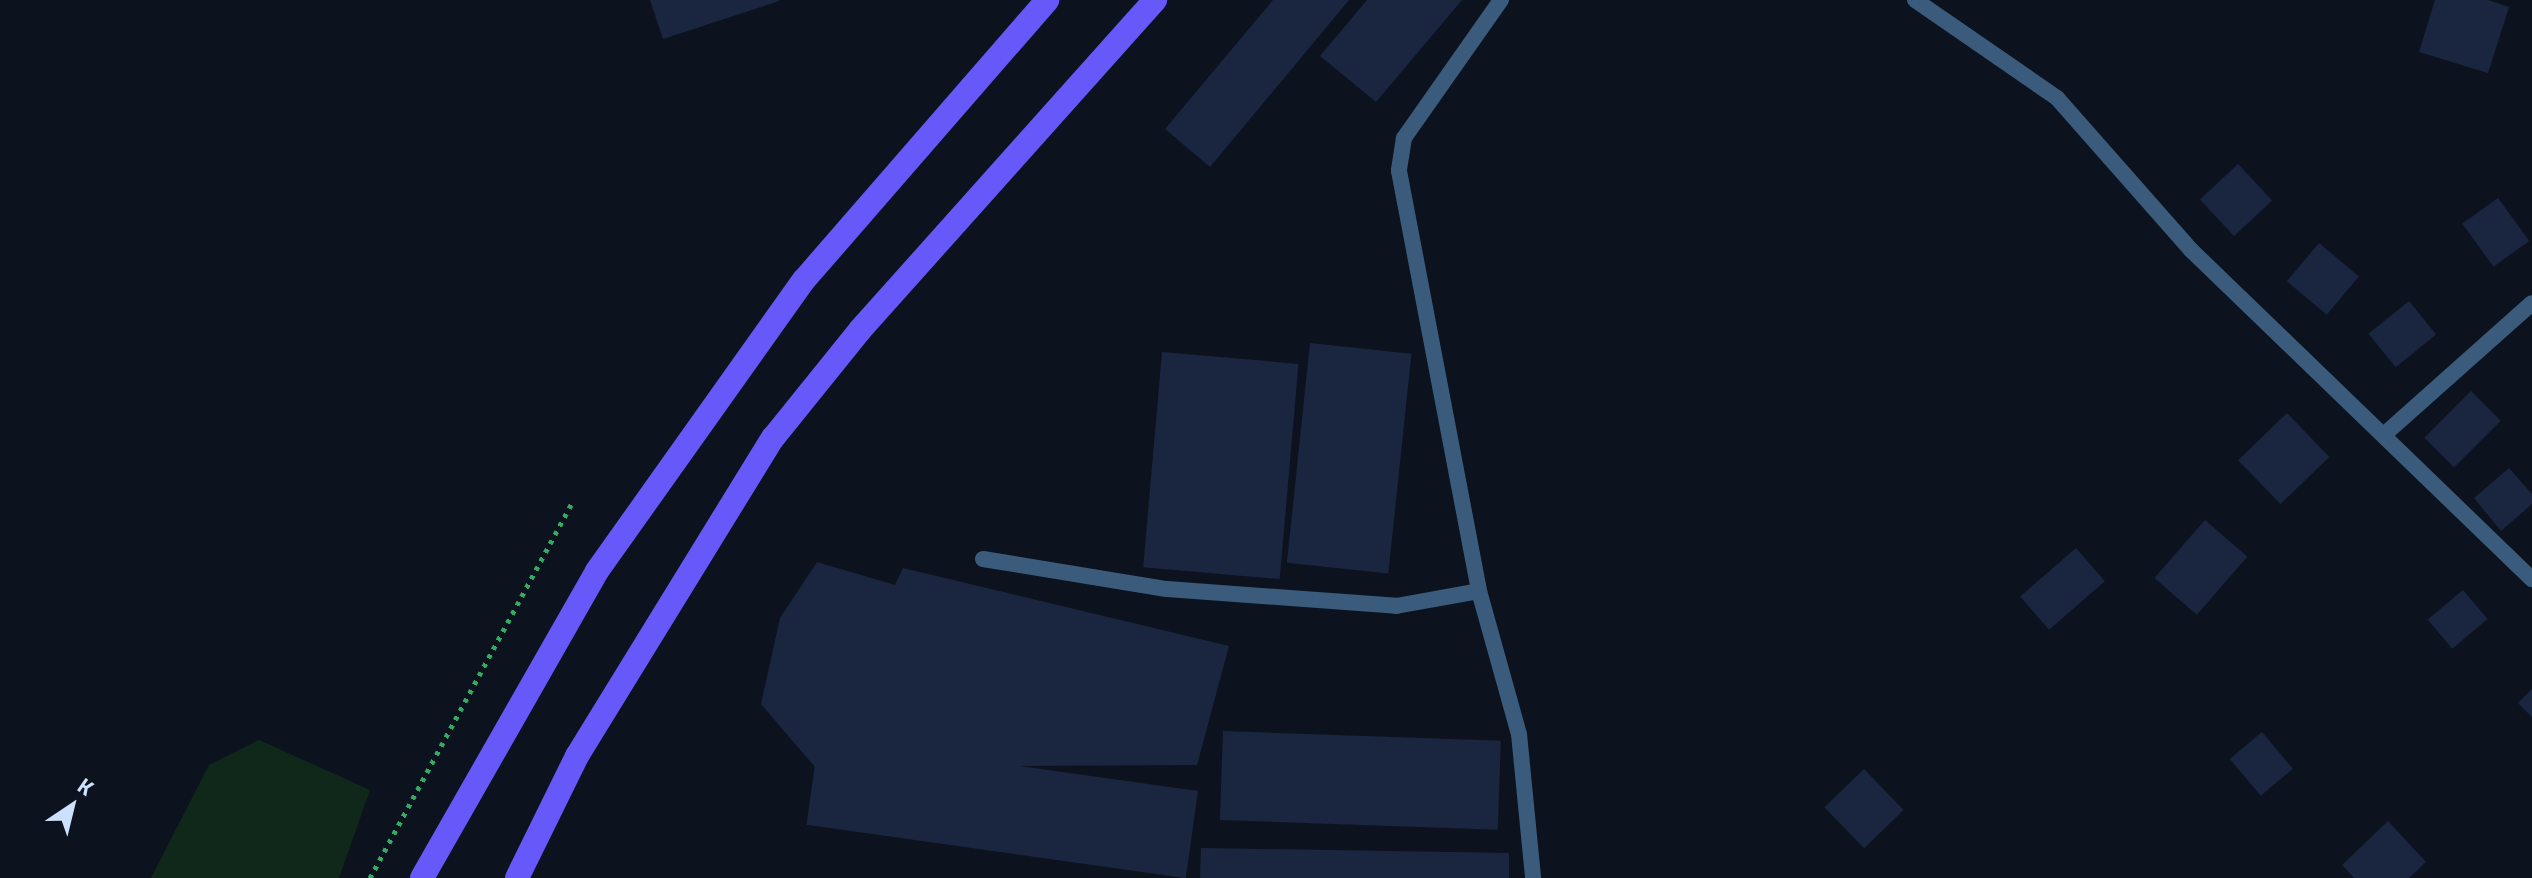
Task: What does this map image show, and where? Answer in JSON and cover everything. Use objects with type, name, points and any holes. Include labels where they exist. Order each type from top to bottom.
[{"type":"main road","points":[[422,878],[597,571],[795,292],[1047,0]]},
{"type":"main road","points":[[517,878],[577,756],[773,438],[860,330],[1155,0]]},
{"type":"street","points":[[1501,0],[1404,138],[1399,171],[1479,591],[1519,734],[1533,878]]},
{"type":"street","points":[[1915,0],[2057,98],[2191,250],[2386,433],[2532,579]]},
{"type":"street","points":[[2386,433],[2532,303]]},
{"type":"street","points":[[983,559],[1167,589],[1396,606],[1479,591]]},
{"type":"path","points":[[370,878],[571,504]]},
{"type":"green space","points":[[259,740],[370,790],[339,878],[151,878],[209,765]]},
{"type":"building","points":[[650,0],[779,0],[779,1],[663,39]]},
{"type":"building","points":[[1273,0],[1349,0],[1210,167],[1165,129]]},
{"type":"building","points":[[1367,0],[1462,0],[1376,102],[1320,56]]},
{"type":"building","points":[[2435,0],[2488,0],[2509,7],[2488,73],[2419,52]]},
{"type":"building","points":[[2238,164],[2272,201],[2234,236],[2200,199]]},
{"type":"building","points":[[2498,198],[2529,241],[2494,267],[2462,224]]},
{"type":"building","points":[[2319,243],[2359,276],[2327,315],[2287,281]]},
{"type":"building","points":[[2409,301],[2436,334],[2396,367],[2369,334]]},
{"type":"building","points":[[1310,343],[1411,354],[1388,573],[1287,563]]},
{"type":"building","points":[[1162,352],[1298,364],[1280,579],[1143,567]]},
{"type":"building","points":[[2471,391],[2501,421],[2454,467],[2424,438]]},
{"type":"building","points":[[2287,413],[2329,457],[2280,504],[2238,460]]},
{"type":"building","points":[[2509,468],[2532,494],[2532,504],[2501,531],[2474,498]]},
{"type":"building","points":[[2205,520],[2247,557],[2197,615],[2154,578]]},
{"type":"building","points":[[2076,548],[2105,581],[2049,630],[2020,597]]},
{"type":"building","points":[[817,562],[895,585],[903,568],[1229,646],[1197,765],[815,767],[761,704],[780,618]]},
{"type":"building","points":[[2463,590],[2487,619],[2452,649],[2428,620]]},
{"type":"building","points":[[2532,689],[2532,717],[2518,703]]},
{"type":"building","points":[[1223,731],[1501,741],[1498,830],[1220,820]]},
{"type":"building","points":[[2262,732],[2293,769],[2261,796],[2230,759]]},
{"type":"building","points":[[819,738],[1198,791],[1186,878],[806,825]]},
{"type":"building","points":[[1864,769],[1904,810],[1864,848],[1824,807]]},
{"type":"building","points":[[2388,821],[2426,862],[2409,878],[2354,878],[2342,865]]},
{"type":"building","points":[[1201,848],[1509,853],[1509,878],[1200,878]]}]
